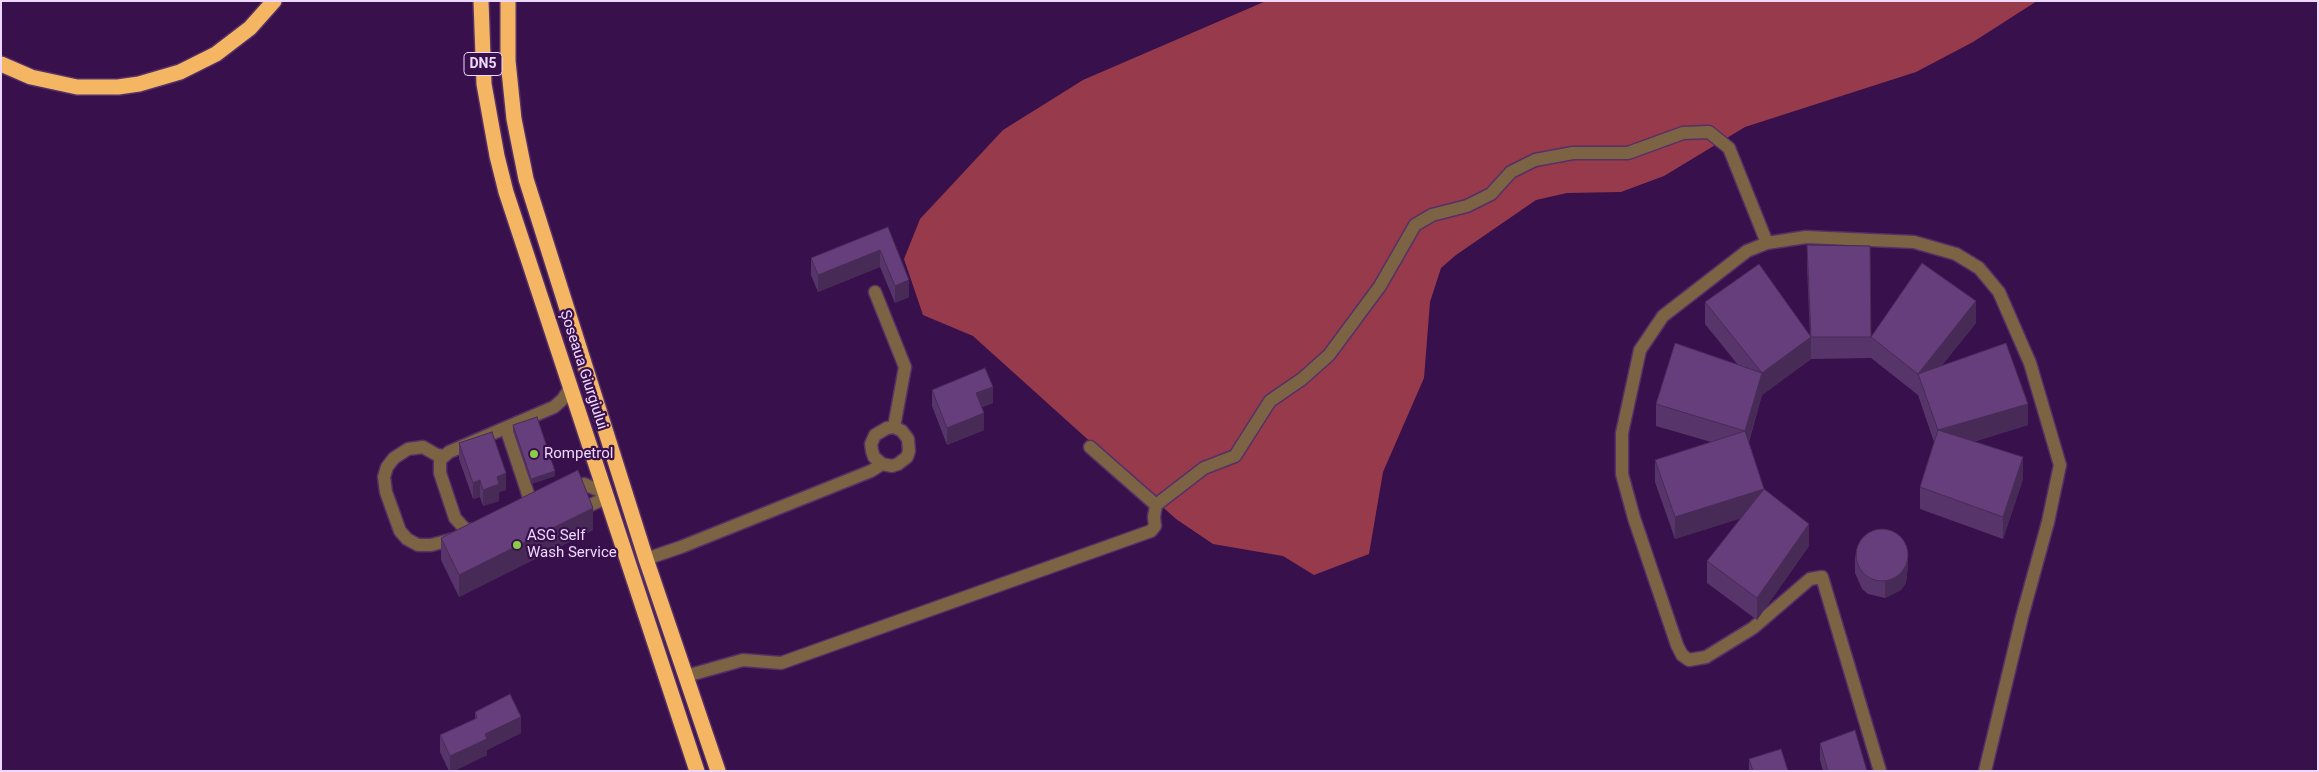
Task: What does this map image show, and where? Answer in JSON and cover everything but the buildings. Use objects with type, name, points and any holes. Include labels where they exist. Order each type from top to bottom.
[{"type":"highway","points":[[1,64],[31,77],[77,87],[118,87],[154,81],[180,72],[216,54],[250,28],[274,1]]},
{"type":"highway","name":"Șoseaua Giurgiului","points":[[481,1],[484,84],[497,156],[520,235],[697,771]]},
{"type":"highway","name":"Șoseaua Giurgiului","points":[[508,1],[508,60],[513,110],[526,179],[646,559],[718,771]]},
{"type":"lane","points":[[686,676],[743,660],[781,663],[1151,532],[1156,526],[1154,510],[1156,505],[1204,468],[1235,456],[1270,401],[1302,379],[1329,355],[1380,286],[1415,225],[1432,215],[1467,206],[1490,194],[1511,172],[1535,160],[1572,153],[1628,153],[1683,132],[1709,132],[1729,148],[1767,243]]},
{"type":"lane","points":[[1880,771],[1822,577],[1810,579],[1753,628],[1706,657],[1689,660],[1682,655],[1677,645],[1622,474],[1622,433],[1640,350],[1662,316],[1747,251],[1767,243],[1806,237],[1914,242],[1956,254],[1979,268],[1999,292],[2030,363],[2060,465],[2048,522],[2022,616],[1985,771]]},
{"type":"lane","points":[[875,292],[905,367],[894,427]]},
{"type":"lane","points":[[491,526],[471,531],[455,540],[431,545],[418,545],[407,539],[400,531],[386,492],[384,477],[387,467],[394,458],[416,446],[444,456],[554,406],[563,399],[570,388]]},
{"type":"lane","points":[[894,427],[902,431],[908,439],[909,451],[907,457],[898,464],[892,466],[882,464],[874,457],[872,444],[880,431],[894,427]]},
{"type":"lane","points":[[506,428],[532,507]]},
{"type":"lane","points":[[1090,447],[1156,505]]},
{"type":"lane","points":[[444,456],[439,466],[444,488],[459,525],[471,531]]},
{"type":"lane","points":[[646,559],[681,547],[844,482],[882,464]]},
{"type":"lane","points":[[557,495],[584,484],[606,495]]},
{"type":"lane","points":[[567,516],[606,495]]},
{"type":"shaded area","points":[[1266,1],[2037,1],[1973,42],[1916,72],[1745,127],[1664,176],[1621,192],[1567,193],[1536,200],[1456,255],[1441,268],[1430,302],[1424,378],[1383,472],[1369,554],[1314,575],[1283,556],[1213,544],[1176,519],[973,336],[923,315],[904,259],[920,219],[1003,130],[1083,80]]},
{"type":"place","name":"Rompetrol","points":[[534,454]]},
{"type":"place","name":"ASG Self Wash Service","points":[[517,545]]}]
